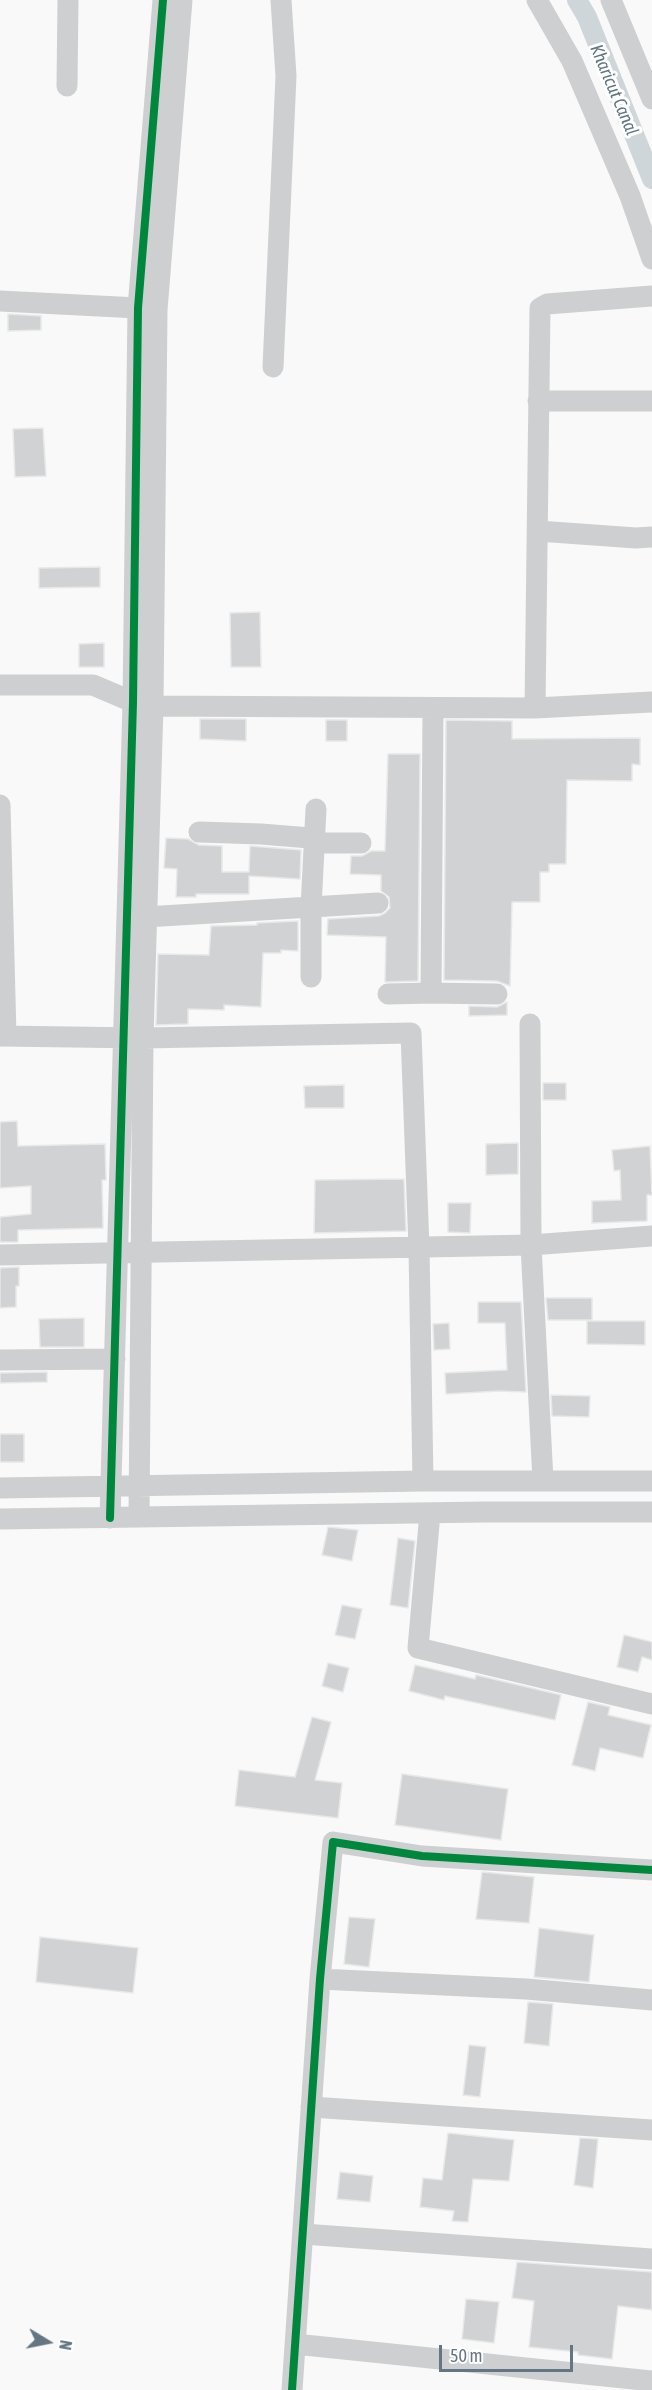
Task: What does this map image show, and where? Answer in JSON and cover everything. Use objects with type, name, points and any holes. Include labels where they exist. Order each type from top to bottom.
[{"type":"street","points":[[68,0],[68,86]]},
{"type":"street","points":[[110,1518],[117,1251],[133,1037],[145,916],[138,308],[163,0]]},
{"type":"street","points":[[139,1517],[141,1251],[133,1037],[157,310],[182,0]]},
{"type":"street","points":[[273,367],[286,76],[281,0]]},
{"type":"street","points":[[537,0],[572,61],[630,196],[652,259]]},
{"type":"street","points":[[611,0],[652,99]]},
{"type":"street","points":[[535,708],[540,308],[547,304],[652,296]]},
{"type":"street","points":[[0,301],[138,308]]},
{"type":"street","points":[[538,401],[652,402]]},
{"type":"street","points":[[538,531],[636,538],[652,537]]},
{"type":"street","points":[[0,685],[93,685],[143,704],[535,708],[652,702]]},
{"type":"street","points":[[431,993],[433,708]]},
{"type":"street","points":[[0,806],[3,1036],[133,1037],[411,1033],[419,1248],[423,1481]]},
{"type":"street","points":[[311,977],[311,908],[316,809]]},
{"type":"street","points":[[200,832],[261,834],[314,839],[324,843],[361,843]]},
{"type":"street","points":[[145,916],[378,903]]},
{"type":"street","points":[[388,994],[497,994]]},
{"type":"street","points":[[530,1024],[531,1245],[543,1481]]},
{"type":"street","points":[[0,1255],[531,1245],[652,1236]]},
{"type":"street","points":[[0,1360],[115,1359]]},
{"type":"street","points":[[0,1488],[423,1481],[652,1481]]},
{"type":"street","points":[[0,1519],[652,1512]]},
{"type":"street","points":[[430,1513],[418,1648],[652,1704]]},
{"type":"street","points":[[292,2390],[320,1980],[333,1842],[422,1856],[652,1870]]},
{"type":"street","points":[[320,1980],[526,1989],[652,2000]]},
{"type":"street","points":[[311,2107],[652,2130]]},
{"type":"street","points":[[303,2234],[652,2259]]},
{"type":"street","points":[[295,2344],[652,2381]]},
{"type":"building","points":[[8,314],[41,316],[41,330],[8,331]]},
{"type":"building","points":[[43,428],[46,476],[15,477],[13,429]]},
{"type":"building","points":[[100,567],[100,587],[39,588],[39,568]]},
{"type":"building","points":[[260,612],[261,667],[231,667],[230,613]]},
{"type":"building","points":[[104,643],[104,667],[79,667],[79,644]]},
{"type":"building","points":[[200,719],[246,719],[246,741],[200,739]]},
{"type":"building","points":[[326,720],[347,720],[347,741],[326,741]]},
{"type":"building","points":[[446,720],[512,721],[512,739],[640,738],[640,765],[632,764],[632,781],[567,780],[566,864],[549,864],[549,872],[540,872],[540,902],[512,902],[510,986],[497,981],[444,980]]},
{"type":"building","points":[[388,754],[420,754],[418,981],[385,982],[386,937],[327,935],[328,919],[379,916],[390,908],[389,897],[381,891],[381,875],[350,874],[351,856],[362,856],[371,851],[385,851]]},
{"type":"building","points":[[166,838],[188,839],[199,845],[222,846],[222,872],[249,872],[250,846],[301,850],[300,879],[249,876],[249,894],[196,894],[196,897],[176,897],[177,869],[164,868]]},
{"type":"building","points":[[298,921],[298,951],[281,950],[281,953],[263,953],[261,1007],[224,1005],[224,1010],[188,1009],[188,1024],[156,1025],[158,954],[209,955],[211,926]]},
{"type":"building","points":[[507,1002],[507,1015],[469,1016],[469,1006],[497,1007]]},
{"type":"building","points":[[543,1083],[566,1083],[566,1100],[543,1100]]},
{"type":"building","points":[[344,1085],[344,1108],[305,1108],[304,1086]]},
{"type":"building","points":[[17,1121],[18,1146],[105,1144],[106,1180],[102,1180],[103,1228],[18,1230],[18,1242],[0,1242],[0,1217],[31,1214],[31,1186],[0,1188],[0,1122]]},
{"type":"building","points":[[518,1143],[518,1174],[486,1175],[486,1144]]},
{"type":"building","points":[[650,1146],[652,1195],[647,1195],[647,1221],[592,1223],[592,1201],[621,1200],[620,1170],[614,1171],[612,1150]]},
{"type":"building","points":[[404,1179],[406,1231],[314,1233],[315,1180]]},
{"type":"building","points":[[448,1203],[471,1203],[470,1233],[448,1232]]},
{"type":"building","points":[[19,1267],[16,1307],[0,1308],[0,1268]]},
{"type":"building","points":[[546,1298],[592,1298],[592,1320],[548,1320]]},
{"type":"building","points":[[478,1302],[521,1302],[526,1392],[446,1394],[445,1373],[507,1370],[505,1323],[478,1323]]},
{"type":"building","points":[[84,1318],[84,1347],[40,1347],[39,1319]]},
{"type":"building","points":[[587,1321],[645,1321],[645,1345],[587,1344]]},
{"type":"building","points":[[449,1323],[450,1349],[434,1350],[433,1324]]},
{"type":"building","points":[[47,1372],[47,1382],[0,1383],[0,1373]]},
{"type":"building","points":[[551,1395],[590,1396],[589,1417],[552,1416]]},
{"type":"building","points":[[0,1434],[24,1434],[24,1462],[0,1462]]},
{"type":"building","points":[[328,1527],[358,1530],[352,1561],[322,1555]]},
{"type":"building","points":[[398,1538],[415,1541],[408,1608],[390,1605]]},
{"type":"building","points":[[342,1605],[362,1609],[355,1639],[335,1635]]},
{"type":"building","points":[[624,1635],[652,1642],[652,1660],[642,1657],[638,1672],[617,1667]]},
{"type":"building","points":[[328,1663],[349,1668],[343,1692],[322,1686]]},
{"type":"building","points":[[415,1665],[475,1679],[476,1675],[561,1695],[555,1720],[445,1696],[444,1700],[409,1691]]},
{"type":"building","points":[[588,1702],[610,1707],[608,1715],[651,1725],[643,1758],[600,1748],[595,1771],[572,1765]]},
{"type":"building","points":[[312,1717],[331,1722],[315,1780],[342,1783],[338,1818],[235,1806],[239,1770],[295,1777]]},
{"type":"building","points":[[402,1774],[508,1789],[501,1840],[395,1825]]},
{"type":"building","points":[[482,1872],[534,1877],[529,1923],[476,1919]]},
{"type":"building","points":[[349,1917],[375,1919],[369,1967],[344,1964]]},
{"type":"building","points":[[539,1928],[594,1935],[589,1982],[534,1977]]},
{"type":"building","points":[[40,1937],[138,1948],[133,1993],[36,1982]]},
{"type":"building","points":[[528,2002],[553,2004],[549,2046],[524,2043]]},
{"type":"building","points":[[469,2045],[486,2047],[480,2097],[463,2095]]},
{"type":"building","points":[[448,2133],[514,2140],[509,2181],[473,2179],[468,2222],[452,2221],[454,2211],[420,2207],[423,2178],[442,2180]]},
{"type":"building","points":[[580,2138],[598,2139],[593,2188],[574,2185]]},
{"type":"building","points":[[340,2172],[373,2176],[370,2202],[337,2199]]},
{"type":"building","points":[[517,2262],[652,2272],[652,2310],[618,2306],[612,2359],[578,2355],[578,2352],[529,2347],[534,2301],[512,2298]]},
{"type":"building","points":[[466,2299],[499,2302],[494,2343],[462,2339]]},
{"type":"waterway","name":"Kharicut Canal","points":[[577,0],[587,17],[652,179]]},
{"type":"cycle path","points":[[110,1518],[133,702],[138,308],[163,0]]},
{"type":"cycle path","points":[[292,2390],[320,1979],[333,1842],[422,1856],[652,1870]]}]
